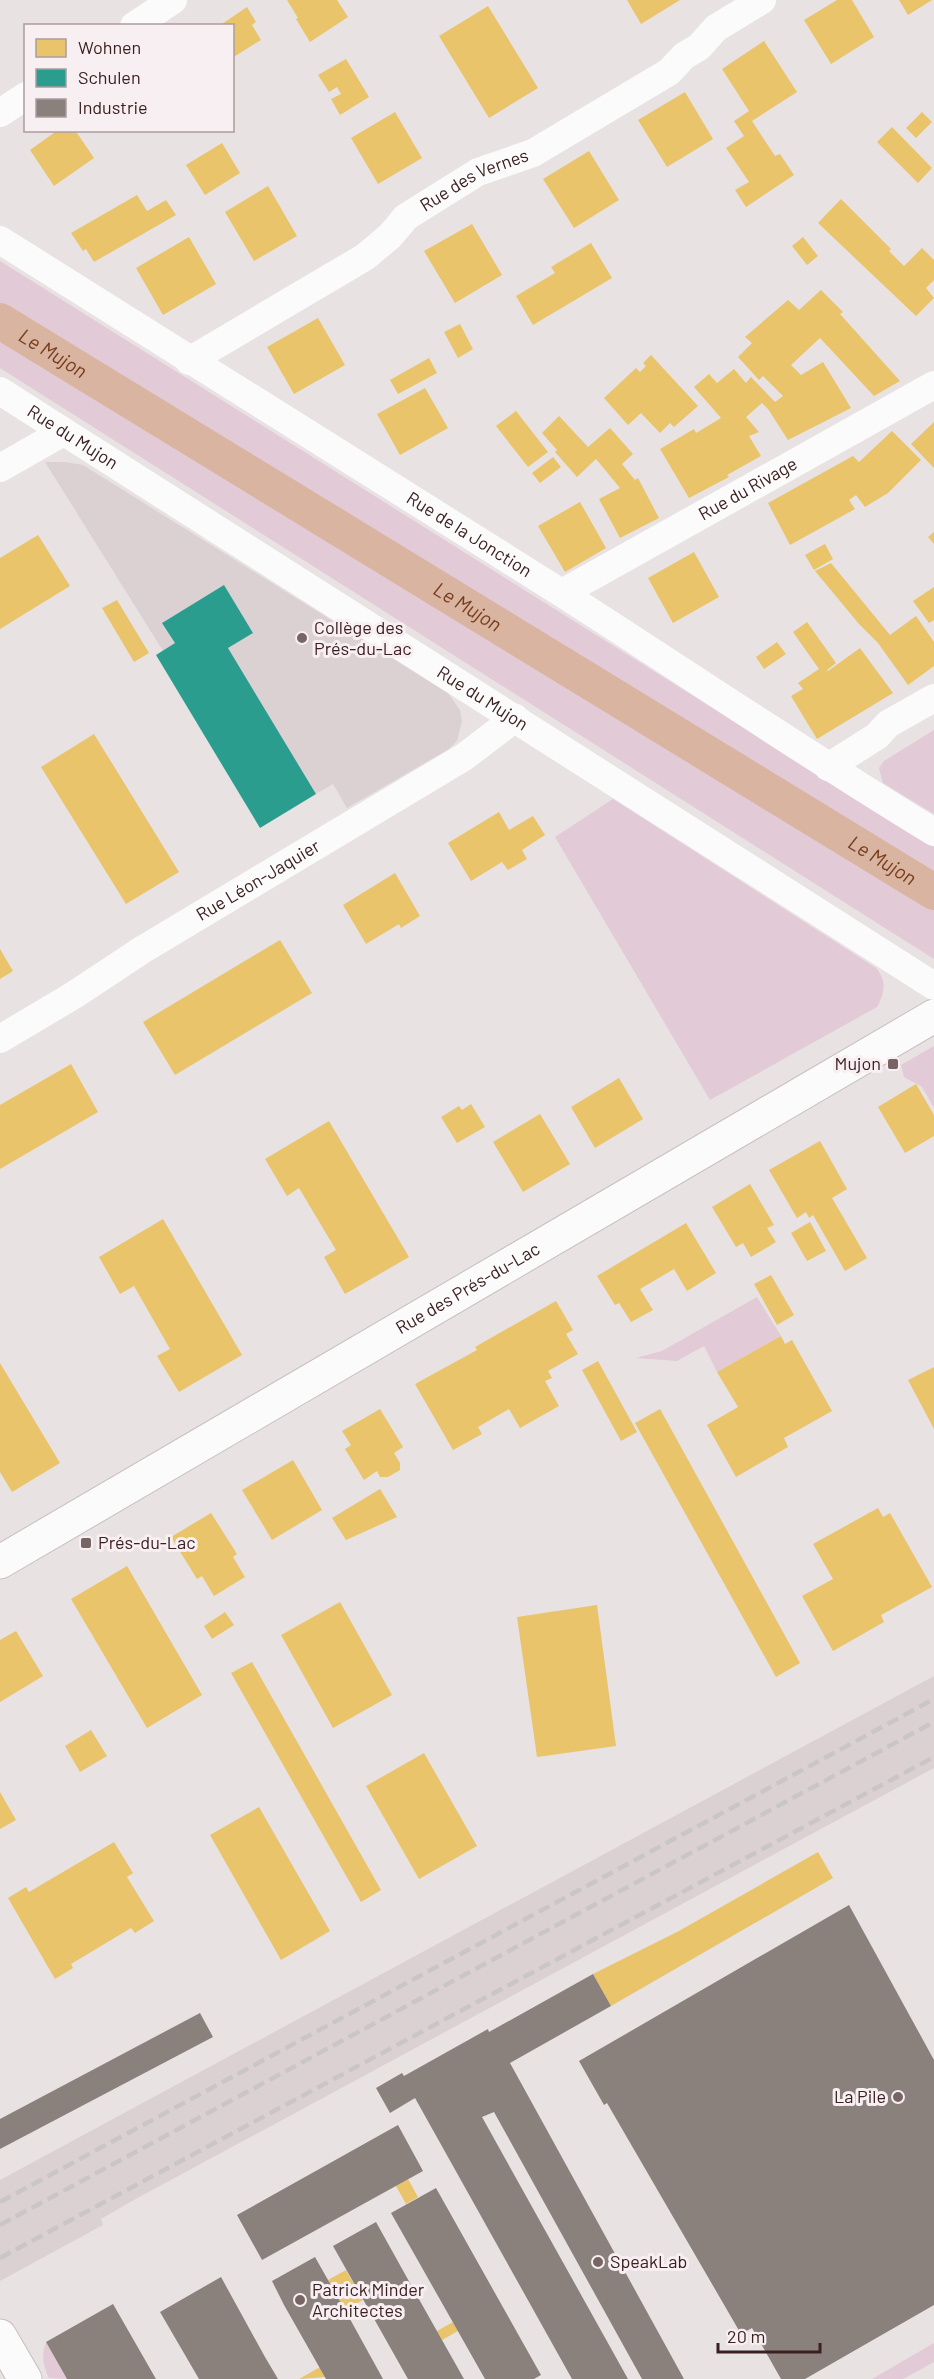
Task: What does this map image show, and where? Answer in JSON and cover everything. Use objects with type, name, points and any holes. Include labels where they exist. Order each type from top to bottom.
[{"type":"street","points":[[137,24],[173,0]]},
{"type":"street","name":"Rue des Vernes","points":[[189,361],[365,256],[390,236],[406,217],[478,172],[532,153],[669,72],[684,56],[699,47],[716,28],[762,0]]},
{"type":"street","points":[[0,113],[24,97]]},
{"type":"street","name":"Rue de la Jonction","points":[[0,240],[562,594],[828,767],[934,832]]},
{"type":"street","name":"Rue du Rivage","points":[[562,594],[934,385]]},
{"type":"street","name":"Rue du Mujon","points":[[0,391],[934,986]]},
{"type":"street","points":[[0,468],[63,432]]},
{"type":"street","points":[[828,767],[877,736],[888,724],[934,698]]},
{"type":"street","name":"Rue Léon-Jaquier","points":[[0,1039],[74,995],[142,950],[464,758],[515,718]]},
{"type":"street","name":"Rue des Prés-du-Lac","points":[[0,1562],[934,1016]]},
{"type":"street","points":[[0,2336],[25,2379]]},
{"type":"shaded area","points":[[0,261],[934,847],[934,882],[0,306]]},
{"type":"shaded area","points":[[0,331],[934,904],[934,959],[0,368]]},
{"type":"shaded area","name":"Collège des Prés-du-Lac","points":[[45,462],[83,465],[448,693],[460,710],[462,721],[457,741],[449,749],[347,808],[333,784],[316,794],[228,648],[253,633],[224,586],[163,622],[175,643],[163,651]]},
{"type":"shaded area","points":[[934,730],[934,814],[883,783],[879,768],[884,761]]},
{"type":"shaded area","points":[[613,799],[876,968],[882,977],[884,987],[877,1007],[710,1100],[555,837]]},
{"type":"shaded area","points":[[934,1046],[934,1108],[922,1087],[904,1077],[901,1065]]},
{"type":"shaded area","points":[[757,1297],[781,1336],[717,1372],[704,1346],[677,1361],[636,1358],[662,1351]]},
{"type":"shaded area","points":[[934,1676],[934,1768],[132,2201],[101,2219],[103,2225],[0,2281],[0,2180]]},
{"type":"shaded area","points":[[46,2342],[67,2379],[49,2378],[43,2360]]},
{"type":"shaded area","points":[[934,2343],[934,2362],[903,2379],[872,2379]]},
{"type":"building: Wohnen","points":[[287,0],[337,0],[348,17],[310,42]]},
{"type":"building: Wohnen","points":[[627,0],[680,0],[641,24]]},
{"type":"building: Wohnen","points":[[837,0],[852,0],[874,37],[831,64],[804,20]]},
{"type":"building: Wohnen","points":[[899,0],[932,0],[908,15]]},
{"type":"building: Wohnen","points":[[488,6],[538,88],[489,118],[439,36]]},
{"type":"building: Wohnen","points":[[247,7],[256,22],[252,25],[261,40],[234,57],[234,24],[222,24]]},
{"type":"building: Wohnen","points":[[764,41],[797,92],[752,121],[775,156],[780,154],[794,175],[746,207],[735,190],[749,182],[726,148],[744,136],[734,121],[749,111],[722,69]]},
{"type":"building: Wohnen","points":[[346,59],[369,97],[340,115],[331,99],[341,94],[337,87],[329,92],[318,75]]},
{"type":"building: Wohnen","points":[[685,92],[713,139],[667,167],[638,120]]},
{"type":"building: Wohnen","points":[[395,112],[422,158],[378,184],[351,138]]},
{"type":"building: Wohnen","points":[[922,112],[932,122],[916,138],[906,128]]},
{"type":"building: Wohnen","points":[[892,127],[932,168],[918,183],[877,142]]},
{"type":"building: Wohnen","points":[[55,132],[76,132],[94,158],[54,186],[30,150]]},
{"type":"building: Wohnen","points":[[222,143],[240,173],[205,195],[186,165]]},
{"type":"building: Wohnen","points":[[589,151],[619,200],[574,228],[543,179]]},
{"type":"building: Wohnen","points":[[268,186],[297,236],[254,261],[225,212]]},
{"type":"building: Wohnen","points":[[137,195],[147,211],[166,200],[176,215],[94,262],[86,249],[83,251],[71,233]]},
{"type":"building: Wohnen","points":[[841,199],[891,249],[889,251],[904,266],[922,248],[934,260],[934,280],[926,288],[934,298],[916,316],[818,223]]},
{"type":"building: Wohnen","points":[[472,224],[502,275],[455,303],[424,251]]},
{"type":"building: Wohnen","points":[[189,237],[216,284],[163,315],[136,268]]},
{"type":"building: Wohnen","points":[[803,237],[818,256],[807,265],[792,246]]},
{"type":"building: Wohnen","points":[[591,243],[612,278],[533,325],[516,296],[555,273],[551,267]]},
{"type":"building: Wohnen","points":[[821,290],[843,312],[840,314],[900,381],[874,396],[820,338],[791,365],[801,375],[823,362],[851,408],[788,440],[762,403],[746,417],[759,432],[749,436],[761,456],[727,475],[729,477],[689,498],[660,449],[694,429],[696,433],[721,418],[694,387],[709,374],[717,383],[734,369],[746,383],[751,377],[775,402],[783,396],[763,376],[759,380],[738,357],[752,343],[745,337],[788,300],[799,310]]},
{"type":"building: Wohnen","points":[[318,318],[345,365],[294,394],[267,347]]},
{"type":"building: Wohnen","points":[[460,324],[473,349],[458,358],[444,332]]},
{"type":"building: Wohnen","points":[[651,355],[698,406],[674,427],[670,423],[660,433],[641,413],[628,425],[604,398],[636,368],[640,372],[646,366],[643,363]]},
{"type":"building: Wohnen","points":[[429,358],[437,373],[398,394],[390,380]]},
{"type":"building: Wohnen","points":[[425,388],[448,428],[400,455],[377,414]]},
{"type":"building: Wohnen","points":[[516,411],[548,452],[528,467],[496,426]]},
{"type":"building: Wohnen","points":[[559,416],[588,447],[610,428],[633,454],[622,464],[635,480],[638,478],[659,518],[620,538],[599,499],[620,488],[596,459],[577,477],[542,433]]},
{"type":"building: Wohnen","points":[[934,422],[934,468],[911,444]]},
{"type":"building: Wohnen","points":[[892,431],[921,460],[888,493],[865,507],[856,495],[849,500],[855,509],[790,545],[768,503],[853,456],[859,462]]},
{"type":"building: Wohnen","points":[[553,457],[561,467],[540,483],[532,473]]},
{"type":"building: Wohnen","points":[[580,502],[606,548],[565,572],[538,526]]},
{"type":"building: Wohnen","points":[[934,532],[934,544],[928,537]]},
{"type":"building: Wohnen","points":[[38,535],[70,586],[0,629],[0,558]]},
{"type":"building: Wohnen","points":[[825,544],[833,559],[814,570],[805,555]]},
{"type":"building: Wohnen","points":[[694,552],[719,597],[673,623],[648,578]]},
{"type":"building: Wohnen","points":[[831,563],[890,635],[916,616],[934,642],[934,666],[908,685],[878,643],[815,571]]},
{"type":"building: Wohnen","points":[[934,587],[934,620],[929,623],[913,601]]},
{"type":"building: Wohnen","points":[[117,600],[149,653],[134,662],[102,608]]},
{"type":"building: Wohnen","points":[[807,622],[836,663],[828,671],[860,648],[893,693],[817,739],[791,696],[803,689],[798,683],[819,669],[793,632]]},
{"type":"building: Wohnen","points":[[777,642],[786,654],[764,669],[756,657]]},
{"type":"building: Wohnen","points":[[94,734],[179,872],[126,904],[41,767]]},
{"type":"building: Wohnen","points":[[499,812],[509,830],[533,816],[545,835],[522,850],[527,859],[508,870],[502,862],[471,881],[448,843]]},
{"type":"building: Wohnen","points":[[395,873],[420,916],[401,928],[399,924],[366,944],[343,905]]},
{"type":"building: Wohnen","points":[[280,940],[312,993],[175,1075],[143,1022]]},
{"type":"building: Wohnen","points":[[0,949],[13,971],[0,979]]},
{"type":"building: Wohnen","points":[[71,1064],[98,1112],[0,1169],[0,1105]]},
{"type":"building: Wohnen","points":[[619,1078],[643,1119],[595,1148],[571,1107]]},
{"type":"building: Wohnen","points":[[916,1084],[934,1115],[934,1136],[905,1153],[878,1107]]},
{"type":"building: Wohnen","points":[[471,1104],[485,1127],[457,1143],[441,1117],[459,1106],[462,1110]]},
{"type":"building: Wohnen","points":[[540,1114],[570,1164],[523,1192],[493,1142]]},
{"type":"building: Wohnen","points":[[329,1121],[409,1257],[345,1294],[324,1257],[336,1250],[299,1188],[287,1196],[265,1159]]},
{"type":"building: Wohnen","points":[[820,1141],[847,1189],[832,1198],[867,1258],[845,1271],[813,1215],[809,1218],[806,1212],[797,1218],[769,1170]]},
{"type":"building: Wohnen","points":[[750,1184],[774,1225],[767,1228],[776,1242],[751,1257],[743,1243],[736,1247],[712,1207]]},
{"type":"building: Wohnen","points":[[163,1219],[242,1355],[179,1392],[157,1356],[170,1349],[134,1286],[120,1294],[99,1257]]},
{"type":"building: Wohnen","points":[[810,1222],[826,1251],[807,1261],[791,1233]]},
{"type":"building: Wohnen","points":[[686,1223],[716,1273],[687,1291],[674,1269],[640,1289],[653,1310],[631,1322],[619,1303],[615,1305],[597,1276]]},
{"type":"building: Wohnen","points":[[771,1275],[794,1315],[777,1325],[754,1284]]},
{"type":"building: Wohnen","points":[[556,1301],[573,1330],[566,1334],[578,1354],[548,1371],[552,1378],[545,1381],[559,1406],[520,1428],[509,1409],[478,1427],[482,1434],[453,1450],[415,1384],[477,1350],[475,1347]]},
{"type":"building: Wohnen","points":[[781,1336],[785,1344],[792,1340],[832,1411],[784,1438],[788,1447],[736,1477],[707,1425],[738,1407],[717,1372]]},
{"type":"building: Wohnen","points":[[598,1361],[637,1432],[621,1441],[582,1370]]},
{"type":"building: Wohnen","points":[[0,1363],[60,1463],[12,1492],[0,1472]]},
{"type":"building: Wohnen","points":[[934,1367],[934,1429],[908,1380]]},
{"type":"building: Wohnen","points":[[380,1409],[403,1447],[394,1453],[400,1463],[400,1470],[388,1477],[380,1477],[377,1471],[364,1480],[345,1449],[351,1445],[342,1431]]},
{"type":"building: Wohnen","points":[[660,1409],[800,1663],[776,1677],[635,1423]]},
{"type":"building: Wohnen","points":[[293,1460],[322,1510],[272,1540],[242,1490]]},
{"type":"building: Wohnen","points":[[380,1489],[397,1517],[346,1540],[332,1518]]},
{"type":"building: Wohnen","points":[[878,1508],[883,1517],[890,1513],[932,1587],[881,1615],[884,1622],[833,1651],[802,1596],[833,1579],[813,1544]]},
{"type":"building: Wohnen","points":[[211,1513],[237,1554],[233,1557],[245,1577],[214,1596],[202,1576],[197,1579],[171,1537]]},
{"type":"building: Wohnen","points":[[127,1566],[202,1695],[147,1728],[71,1599]]},
{"type":"building: Wohnen","points":[[340,1602],[392,1695],[333,1728],[281,1635]]},
{"type":"building: Wohnen","points":[[597,1605],[616,1746],[537,1757],[517,1617]]},
{"type":"building: Wohnen","points":[[225,1612],[234,1625],[212,1639],[204,1626]]},
{"type":"building: Wohnen","points":[[16,1631],[43,1676],[0,1702],[0,1640]]},
{"type":"building: Wohnen","points":[[252,1662],[381,1890],[361,1902],[231,1673]]},
{"type":"building: Wohnen","points":[[91,1730],[107,1756],[80,1772],[65,1746]]},
{"type":"building: Wohnen","points":[[424,1753],[477,1846],[419,1879],[366,1786]]},
{"type":"building: Wohnen","points":[[0,1792],[16,1820],[0,1829]]},
{"type":"building: Wohnen","points":[[259,1807],[330,1931],[281,1960],[210,1835]]},
{"type":"building: Wohnen","points":[[114,1842],[133,1873],[127,1877],[154,1921],[135,1933],[131,1928],[71,1964],[73,1968],[55,1979],[8,1898],[26,1887],[29,1892]]},
{"type":"building: Wohnen","points":[[818,1852],[833,1878],[611,2006],[593,1974],[679,1931]]},
{"type":"building: Wohnen","points":[[408,2179],[418,2197],[406,2204],[396,2186]]},
{"type":"building: Wohnen","points":[[346,2270],[363,2300],[345,2310],[328,2280]]},
{"type":"building: Wohnen","points":[[453,2322],[458,2331],[442,2340],[437,2331]]},
{"type":"building: Wohnen","points":[[320,2367],[326,2377],[299,2379]]},
{"type":"building: Schulen","points":[[224,585],[253,633],[228,648],[316,794],[260,828],[156,655],[175,643],[162,623]]},
{"type":"building: Industrie","points":[[849,1905],[934,2060],[934,2305],[805,2379],[781,2379],[752,2328],[741,2334],[607,2103],[604,2105],[579,2061]]},
{"type":"building: Industrie","points":[[593,1974],[611,2006],[510,2063],[684,2379],[642,2379],[494,2112],[482,2117],[628,2379],[572,2379],[415,2098],[390,2113],[376,2088],[402,2073],[404,2076],[488,2029],[489,2032]]},
{"type":"building: Industrie","points":[[200,2013],[213,2037],[0,2149],[0,2119]]},
{"type":"building: Industrie","points":[[398,2125],[423,2171],[262,2260],[237,2215]]},
{"type":"building: Industrie","points":[[436,2188],[541,2375],[534,2379],[485,2379],[391,2213]]},
{"type":"building: Industrie","points":[[376,2222],[464,2379],[408,2379],[333,2246]]},
{"type":"building: Industrie","points":[[315,2257],[383,2379],[326,2379],[284,2305],[272,2281]]},
{"type":"building: Industrie","points":[[221,2277],[278,2379],[199,2379],[160,2312]]},
{"type":"building: Industrie","points":[[113,2304],[156,2379],[67,2379],[46,2342]]},
{"type":"waterway","name":"Le Mujon","points":[[0,321],[934,892]]},
{"type":"railway","points":[[0,2202],[934,1699]]},
{"type":"railway","points":[[0,2225],[934,1722]]},
{"type":"railway","points":[[0,2258],[934,1757]]},
{"type":"place","name":"Collège des Prés-du-Lac","points":[[302,638]]},
{"type":"place","name":"Mujon","points":[[893,1064]]},
{"type":"place","name":"Prés-du-Lac","points":[[86,1543]]},
{"type":"place","name":"La Pile","points":[[898,2097]]},
{"type":"place","name":"SpeakLab","points":[[598,2262]]},
{"type":"place","name":"Patrick Minder Architectes","points":[[300,2300]]}]
